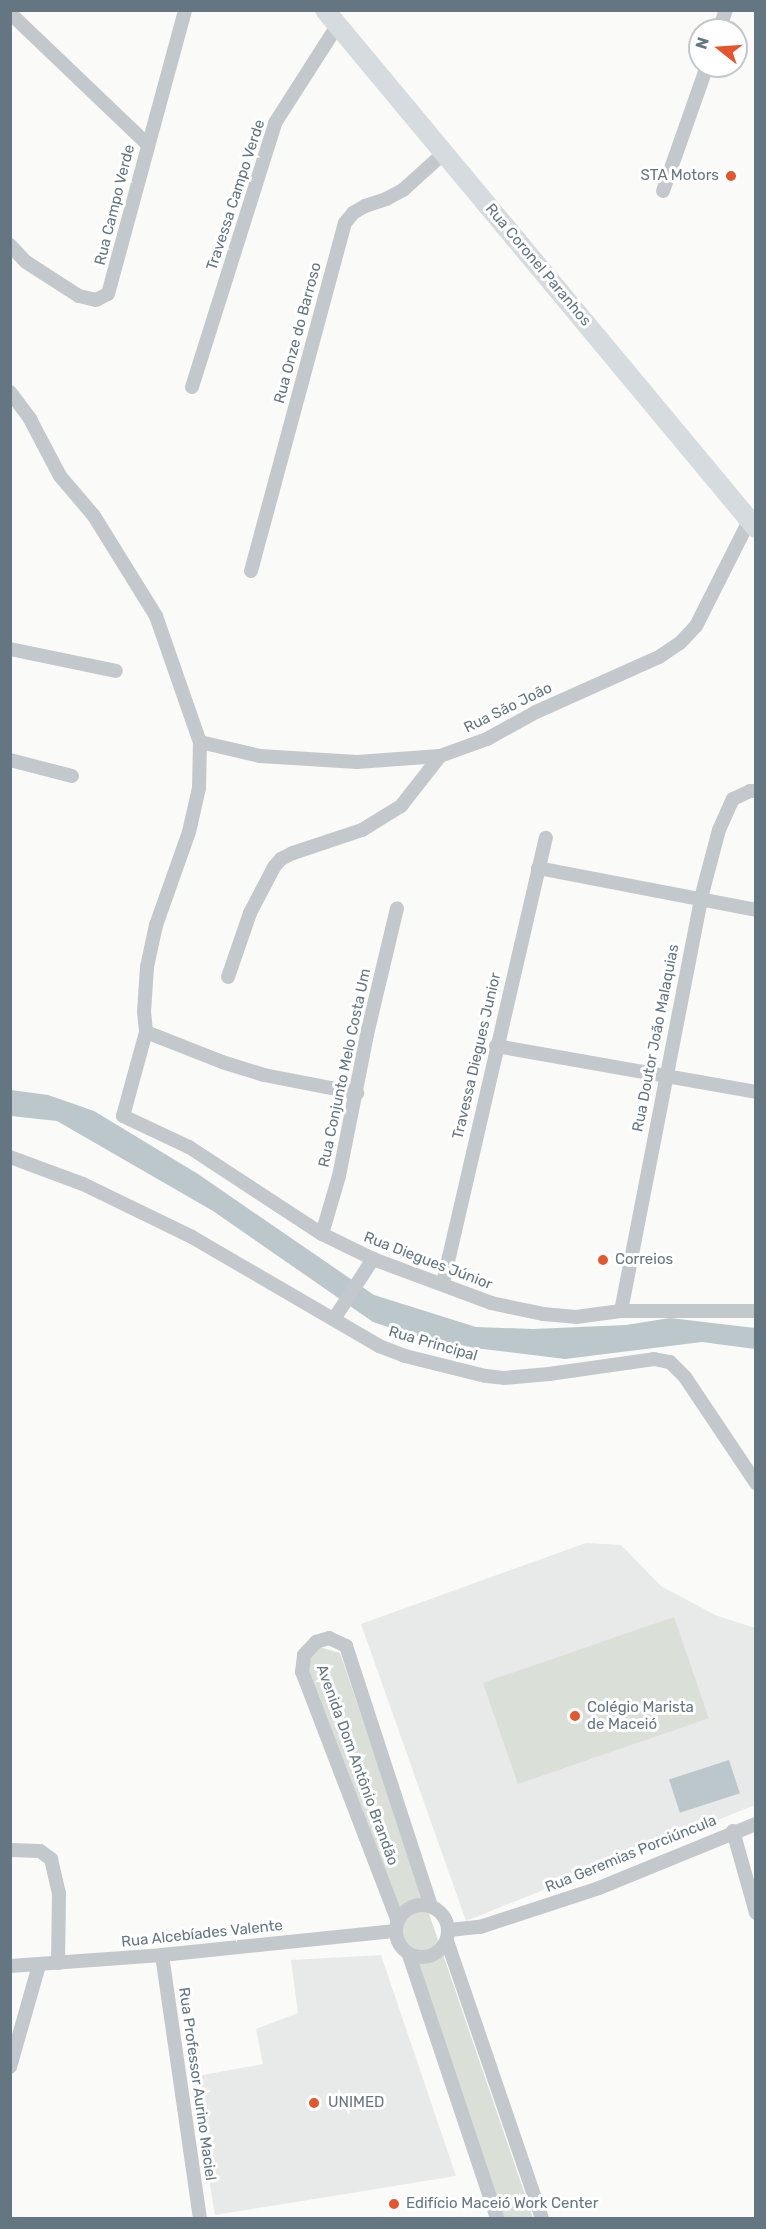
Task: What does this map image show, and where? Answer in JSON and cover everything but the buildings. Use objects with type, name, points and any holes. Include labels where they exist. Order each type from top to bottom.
[{"type":"street","name":"Rua Campo Verde","points":[[10,245],[26,262],[79,296],[96,300],[105,297],[112,285],[147,144],[185,10]]},
{"type":"street","name":"Rua Coronel Paranhos","points":[[325,10],[753,522]]},
{"type":"street","points":[[10,13],[147,144]]},
{"type":"street","name":"Travessa Campo Verde","points":[[192,387],[275,123],[338,26]]},
{"type":"street","points":[[663,191],[703,78]]},
{"type":"street","name":"Rua Onze do Barroso","points":[[251,572],[345,223],[353,213],[365,206],[386,200],[403,190],[444,153]]},
{"type":"street","points":[[10,392],[30,420],[60,476],[94,516],[156,616],[200,742],[199,788],[189,832],[156,926],[147,967],[144,1012],[146,1032],[222,1062],[264,1075],[357,1093]]},
{"type":"street","name":"Rua São João","points":[[200,742],[260,756],[306,761],[357,762],[440,756],[487,739],[536,712],[659,657],[680,643],[696,626],[753,522]]},
{"type":"street","points":[[10,649],[116,671]]},
{"type":"street","points":[[228,977],[250,913],[274,867],[281,859],[362,830],[402,806],[440,756]]},
{"type":"street","points":[[10,760],[72,776]]},
{"type":"street","name":"Rua Doutor João Malaquias","points":[[621,1311],[664,1077],[701,898],[719,830],[733,799],[750,791],[756,791]]},
{"type":"street","name":"Travessa Diegues Junior","points":[[443,1283],[496,1046],[546,838]]},
{"type":"street","points":[[538,868],[756,910]]},
{"type":"street","name":"Rua Conjunto Melo Costa Um","points":[[322,1234],[339,1176],[368,1030],[397,908]]},
{"type":"street","name":"Rua Diegues Júnior","points":[[146,1032],[123,1116],[189,1147],[322,1234],[373,1259],[443,1283],[491,1303],[543,1314],[576,1317],[621,1311],[756,1311]]},
{"type":"street","points":[[496,1046],[756,1092]]},
{"type":"street","name":"Rua Principal","points":[[10,1157],[90,1187],[192,1237],[337,1314],[379,1346],[405,1356],[486,1376],[504,1378],[654,1359],[670,1362],[685,1377],[756,1483]]},
{"type":"street","points":[[337,1314],[373,1259]]},
{"type":"street","name":"Avenida Dom Antônio Brandão","points":[[396,1925],[302,1672],[304,1655],[316,1642],[329,1638],[346,1646],[431,1906]]},
{"type":"street","name":"Rua Geremias Porciúncula","points":[[448,1936],[599,1888],[733,1831],[756,1824]]},
{"type":"street","points":[[733,1831],[756,1913]]},
{"type":"street","points":[[10,1850],[40,1851],[51,1859],[59,1893],[58,1963]]},
{"type":"street","points":[[497,2218],[409,1955],[400,1946],[396,1925],[411,1907],[431,1906],[440,1912],[542,2218]]},
{"type":"street","name":"Rua Alcebíades Valente","points":[[10,1966],[162,1955],[396,1925]]},
{"type":"street","points":[[409,1955],[424,1958],[438,1953],[448,1936]]},
{"type":"street","name":"Rua Professor Aurino Maciel","points":[[162,1955],[200,2218]]},
{"type":"street","points":[[10,2067],[39,1965]]},
{"type":"shaded area","points":[[11,1090],[48,1095],[94,1111],[198,1174],[374,1295],[476,1327],[533,1329],[626,1325],[670,1318],[755,1328],[755,1349],[702,1342],[565,1359],[475,1348],[412,1335],[373,1322],[213,1211],[57,1121],[11,1116]]},
{"type":"shaded area","name":"Colégio Marista de Maceió","points":[[586,1543],[621,1545],[661,1586],[715,1615],[755,1628],[755,1805],[466,1921],[361,1624]]},
{"type":"shaded area","points":[[674,1617],[709,1718],[518,1784],[483,1683]]},
{"type":"shaded area","points":[[319,1647],[340,1653],[533,2218],[495,2218],[304,1673],[307,1657]]},
{"type":"shaded area","points":[[729,1760],[740,1793],[680,1813],[669,1779]]},
{"type":"shaded area","name":"UNIMED","points":[[381,1955],[456,2176],[215,2215],[192,2077],[263,2064],[256,2029],[298,2013],[291,1960]]},
{"type":"place","name":"STA Motors","points":[[731,176]]},
{"type":"place","name":"Correios","points":[[603,1260]]},
{"type":"place","name":"Colégio Marista de Maceió","points":[[575,1716]]},
{"type":"place","name":"UNIMED","points":[[314,2103]]},
{"type":"place","name":"Edifício Maceió Work Center","points":[[394,2204]]}]
